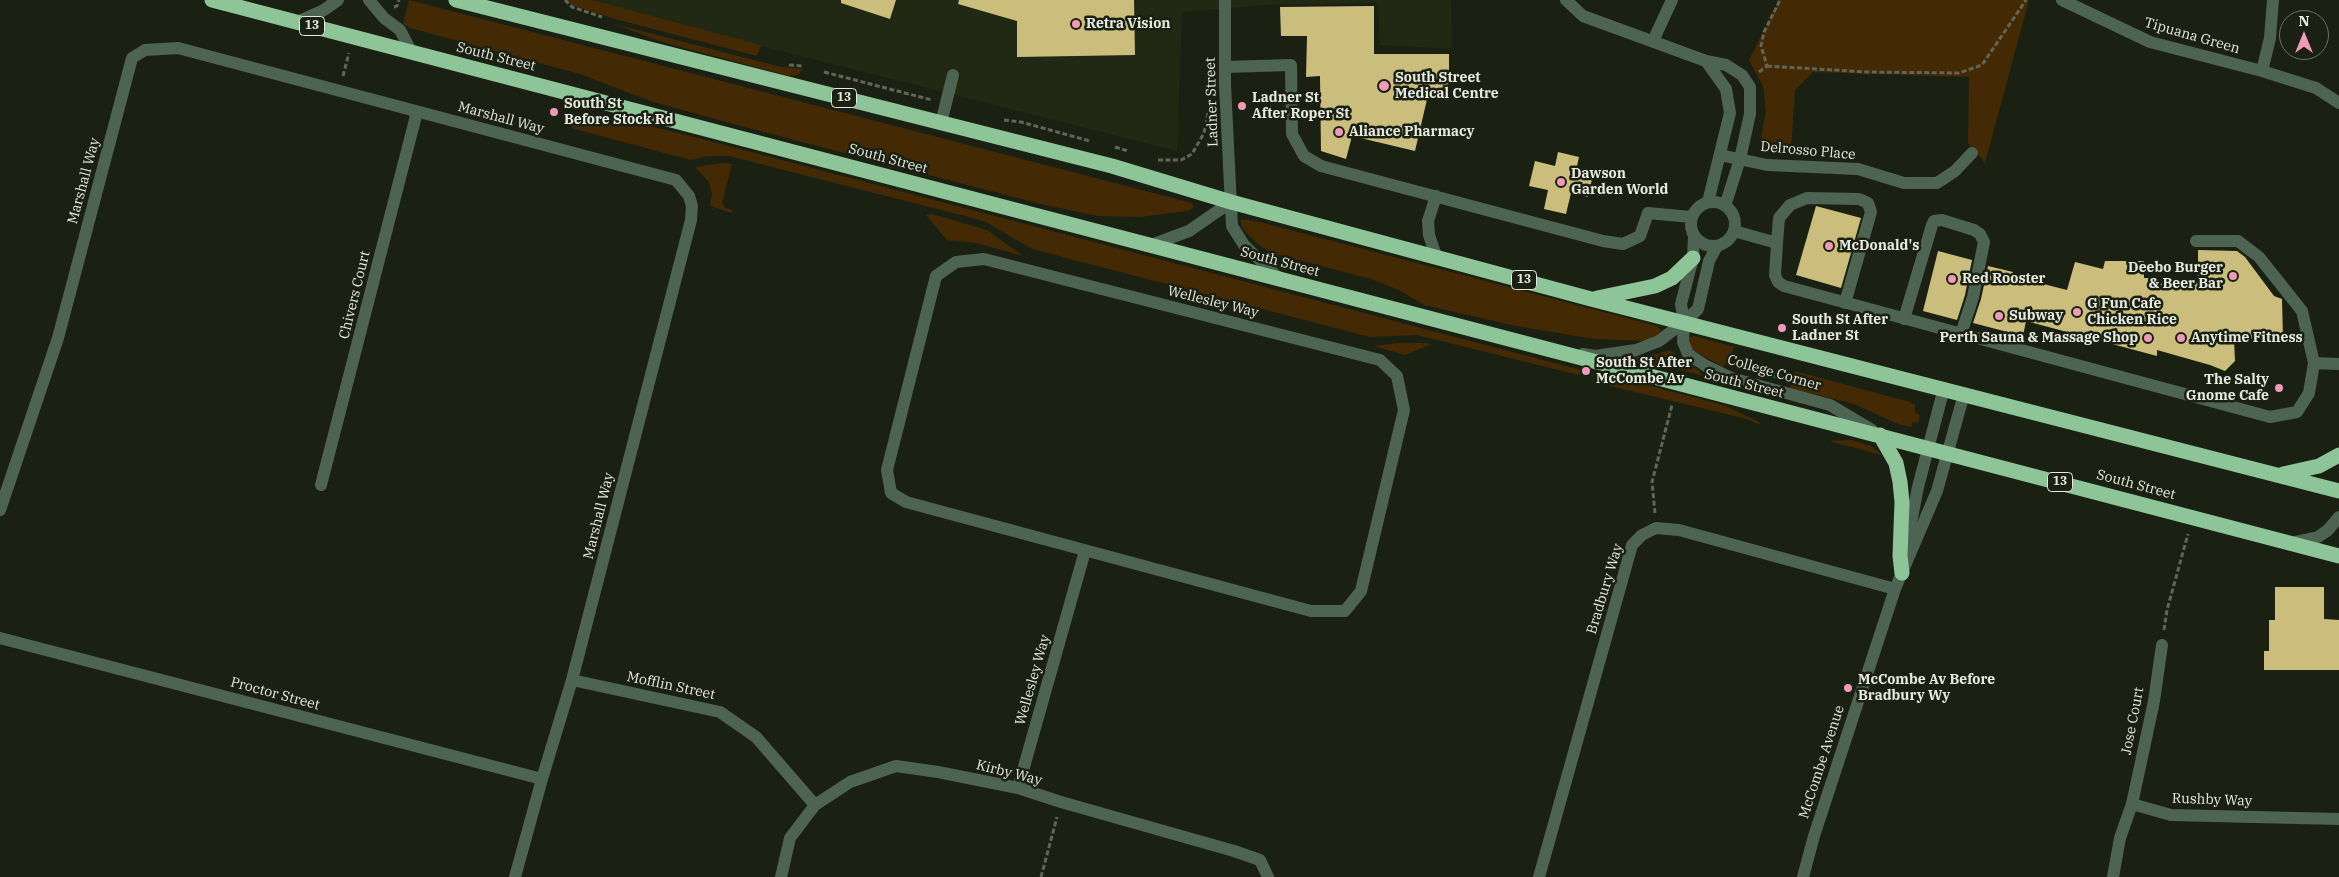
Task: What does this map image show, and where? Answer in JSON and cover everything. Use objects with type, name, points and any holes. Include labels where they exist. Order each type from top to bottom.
[{"type":"highway","name":"South Street","points":[[212,0],[2192,516],[2339,556]]},
{"type":"highway","name":"13","points":[[456,0],[1112,166],[1231,202],[1591,299],[1944,388],[2339,491]]},
{"type":"highway","points":[[1591,299],[1655,286],[1672,278],[1693,258]]},
{"type":"highway","points":[[1880,436],[1896,463],[1900,482],[1902,502],[1900,556],[1902,573]]},
{"type":"highway","points":[[2279,475],[2319,466],[2339,455]]},
{"type":"street","points":[[297,22],[324,10],[338,0]]},
{"type":"street","points":[[368,0],[384,18],[400,30],[412,53]]},
{"type":"street","name":"Ladner Street","points":[[1225,0],[1225,68],[1232,226],[1244,245],[1280,279]]},
{"type":"street","points":[[1566,0],[1583,16],[1706,61],[1726,65],[1737,70],[1750,88],[1750,114],[1740,159],[1725,206]]},
{"type":"street","points":[[1653,41],[1672,0]]},
{"type":"street","name":"Tipuana Green","points":[[2062,0],[2150,42],[2262,71],[2316,88],[2339,102]]},
{"type":"street","points":[[2262,71],[2270,38],[2273,0]]},
{"type":"street","name":"Marshall Way","points":[[0,510],[58,338],[132,58],[145,50],[178,48],[676,180],[689,196],[692,206],[691,220],[572,680],[515,877]]},
{"type":"street","points":[[1706,61],[1719,78],[1729,99],[1730,113],[1708,202]]},
{"type":"street","points":[[1225,68],[1291,65],[1292,134],[1304,156],[1321,166],[1603,241],[1624,244],[1640,236],[1648,213],[1691,218]]},
{"type":"street","points":[[941,123],[953,75]]},
{"type":"street","name":"Chivers Court","points":[[321,486],[418,112]]},
{"type":"street","name":"Delrosso Place","points":[[1720,154],[1767,165],[1858,169],[1904,183],[1937,183],[1955,171],[1972,153]]},
{"type":"street","points":[[1436,196],[1428,221],[1429,234],[1436,256]]},
{"type":"street","points":[[1845,303],[1871,212],[1868,203],[1859,199],[1807,198],[1790,205],[1779,218],[1777,243],[1775,274],[1778,282],[1784,286],[1845,303],[1904,319],[2270,417],[2297,412],[2309,393],[2314,363],[2302,311],[2259,257],[2238,241],[2196,241]]},
{"type":"street","points":[[1150,244],[1189,231],[1231,202]]},
{"type":"street","points":[[1540,347],[1595,356],[1636,350],[1659,341],[1698,309],[1709,261],[1717,246],[1730,238],[1734,231],[1734,218],[1725,206],[1708,202],[1700,205],[1691,218],[1691,229],[1694,236],[1706,245],[1717,246]]},
{"type":"street","points":[[1904,319],[1932,224],[1934,221],[1942,220],[1974,230],[1980,234],[1984,242],[1973,298],[1961,334]]},
{"type":"street","points":[[1734,231],[1777,243]]},
{"type":"street","name":"College Corner","points":[[1694,236],[1693,258],[1681,304],[1684,322],[1684,348],[1688,354],[1706,366],[1731,378],[1830,406],[1880,436]]},
{"type":"street","name":"Wellesley Way","points":[[984,259],[1380,360],[1398,376],[1404,410],[1361,591],[1345,611],[1311,611],[1085,551],[906,502],[891,493],[887,470],[936,276],[956,262],[984,259]]},
{"type":"street","points":[[2314,363],[2339,364]]},
{"type":"street","name":"McCombe Avenue","points":[[1902,573],[1918,487],[1944,388]]},
{"type":"street","name":"McCombe Avenue","points":[[1803,877],[1814,836],[1895,589],[1937,491],[1964,394]]},
{"type":"street","points":[[2290,543],[2318,537],[2328,530],[2339,517]]},
{"type":"street","points":[[1656,528],[1679,530],[1895,589]]},
{"type":"street","name":"Bradbury Way","points":[[1539,877],[1632,544],[1656,528]]},
{"type":"street","name":"Wellesley Way","points":[[1018,788],[1085,551]]},
{"type":"street","name":"Proctor Street","points":[[0,638],[542,779]]},
{"type":"street","name":"Jose Court","points":[[2132,804],[2154,701],[2162,645]]},
{"type":"street","name":"Mofflin Street","points":[[572,680],[720,712],[756,737],[815,805]]},
{"type":"street","name":"Kirby Way","points":[[781,877],[790,838],[815,805],[850,782],[896,766],[938,772],[1018,788],[1260,860],[1268,877]]},
{"type":"street","points":[[2113,877],[2120,838],[2132,804]]},
{"type":"street","name":"Rushby Way","points":[[2132,804],[2171,815],[2339,819]]},
{"type":"path","points":[[1767,66],[1761,46],[1764,32],[1780,0]]},
{"type":"path","points":[[1757,74],[1767,66],[1867,72],[1959,73],[1982,65],[2026,0]]},
{"type":"path","points":[[340,91],[350,50]]},
{"type":"path","points":[[824,72],[934,101]]},
{"type":"path","points":[[1151,159],[1181,160],[1192,154],[1204,133],[1210,101]]},
{"type":"path","points":[[996,123],[1008,119],[1096,142]]},
{"type":"path","points":[[1113,146],[1136,154]]},
{"type":"path","points":[[1656,528],[1652,482],[1672,405]]},
{"type":"path","points":[[2162,645],[2167,610],[2192,516]]},
{"type":"path","points":[[1041,877],[1061,802]]},
{"type":"shaded area","points":[[409,0],[1192,203],[1194,208],[1187,211],[1140,217],[1097,216],[1041,204],[775,135],[653,102],[580,74],[410,28],[403,24]]},
{"type":"shaded area","points":[[568,0],[592,0],[761,45],[757,56],[615,19],[572,5]]},
{"type":"shaded area","points":[[579,0],[1451,0],[1452,49],[1380,45],[1378,3],[1266,5],[1182,12],[1177,151]]},
{"type":"shaded area","points":[[1779,0],[2029,0],[1985,163],[1968,143],[1969,77],[1813,72],[1795,90],[1791,149],[1769,149],[1761,139],[1766,110],[1763,86],[1749,60]]},
{"type":"shaded area","points":[[614,24],[781,67],[803,69],[798,75],[789,76],[662,42]]},
{"type":"shaded area","points":[[574,116],[609,125],[650,126],[698,138],[1581,370],[1579,375],[1417,335],[1370,337],[1032,249],[986,222],[965,216],[729,156],[709,156],[691,160],[571,128]]},
{"type":"shaded area","points":[[722,163],[732,164],[722,203],[725,208],[732,210],[732,213],[710,206],[712,194],[709,182],[695,167]]},
{"type":"shaded area","points":[[932,214],[987,230],[1023,256],[976,243],[947,240],[926,215]]},
{"type":"shaded area","points":[[1241,219],[1260,222],[1657,326],[1661,330],[1660,335],[1645,341],[1595,339],[1516,326],[1424,305],[1399,290],[1371,279],[1275,254],[1262,247],[1249,236],[1241,226]]},
{"type":"shaded area","points":[[1694,336],[1734,347],[1723,367],[1691,349],[1687,339]]},
{"type":"shaded area","points":[[1399,343],[1432,344],[1405,355],[1374,346]]},
{"type":"shaded area","points":[[1670,350],[1704,376],[1629,357],[1658,354]]},
{"type":"shaded area","points":[[1795,371],[1910,402],[1915,405],[1915,413],[1920,415],[1918,423],[1913,422],[1911,427],[1898,424],[1854,404],[1790,388]]},
{"type":"shaded area","points":[[1605,374],[1726,406],[1761,423],[1757,424],[1747,419],[1610,386],[1603,382]]},
{"type":"shaded area","points":[[1851,440],[1871,446],[1882,455],[1829,441]]},
{"type":"building","points":[[841,0],[896,0],[890,19],[841,3]]},
{"type":"building","points":[[959,0],[1134,0],[1135,55],[1017,57],[1017,21],[958,4]]},
{"type":"building","name":"South Street Medical Centre","points":[[1374,6],[1374,54],[1449,54],[1449,95],[1428,95],[1415,151],[1352,136],[1346,159],[1321,151],[1320,76],[1306,77],[1307,36],[1281,36],[1280,7]]},
{"type":"building","name":"Dawson Garden World","points":[[1558,152],[1579,157],[1575,175],[1592,179],[1588,197],[1571,193],[1566,214],[1544,209],[1548,190],[1529,186],[1535,161],[1555,166]]},
{"type":"building","name":"McDonald's","points":[[1816,206],[1861,218],[1841,288],[1796,275]]},
{"type":"building","points":[[2198,250],[2237,251],[2245,257],[2274,296],[2282,299],[2283,338],[2234,339],[2235,361],[2225,371],[2157,350],[2157,356],[2026,321],[2023,336],[1973,323],[1981,299],[1988,266],[2013,272],[2012,276],[2067,290],[2075,262],[2103,269],[2105,261],[2144,261],[2144,278],[2157,278],[2157,283],[2198,283]]},
{"type":"building","name":"Red Rooster","points":[[1938,251],[1972,260],[1965,295],[1957,320],[1923,311]]},
{"type":"building","points":[[2275,587],[2324,587],[2324,619],[2339,620],[2339,670],[2264,670],[2264,651],[2269,651],[2269,620],[2275,620]]},
{"type":"waterway","points":[[1740,364],[1782,378]]},
{"type":"place","name":"Retra Vision","points":[[1076,24]]},
{"type":"place","name":"South Street Medical Centre","points":[[1384,86]]},
{"type":"place","name":"Ladner St After Roper St","points":[[1242,106]]},
{"type":"place","name":"South St Before Stock Rd","points":[[554,112]]},
{"type":"place","name":"Aliance Pharmacy","points":[[1339,132]]},
{"type":"place","name":"Dawson Garden World","points":[[1561,182]]},
{"type":"place","name":"McDonald's","points":[[1829,246]]},
{"type":"place","name":"Deebo Burger & Beer Bar","points":[[2233,276]]},
{"type":"place","name":"Red Rooster","points":[[1952,279]]},
{"type":"place","name":"G Fun Cafe Chicken Rice","points":[[2077,312]]},
{"type":"place","name":"Subway","points":[[1999,316]]},
{"type":"place","name":"South St After Ladner St","points":[[1782,328]]},
{"type":"place","name":"Perth Sauna & Massage Shop","points":[[2148,338]]},
{"type":"place","name":"Anytime Fitness","points":[[2181,338]]},
{"type":"place","name":"South St After McCombe Av","points":[[1586,371]]},
{"type":"place","name":"The Salty Gnome Cafe","points":[[2279,388]]},
{"type":"place","name":"McCombe Av Before Bradbury Wy","points":[[1848,688]]}]
